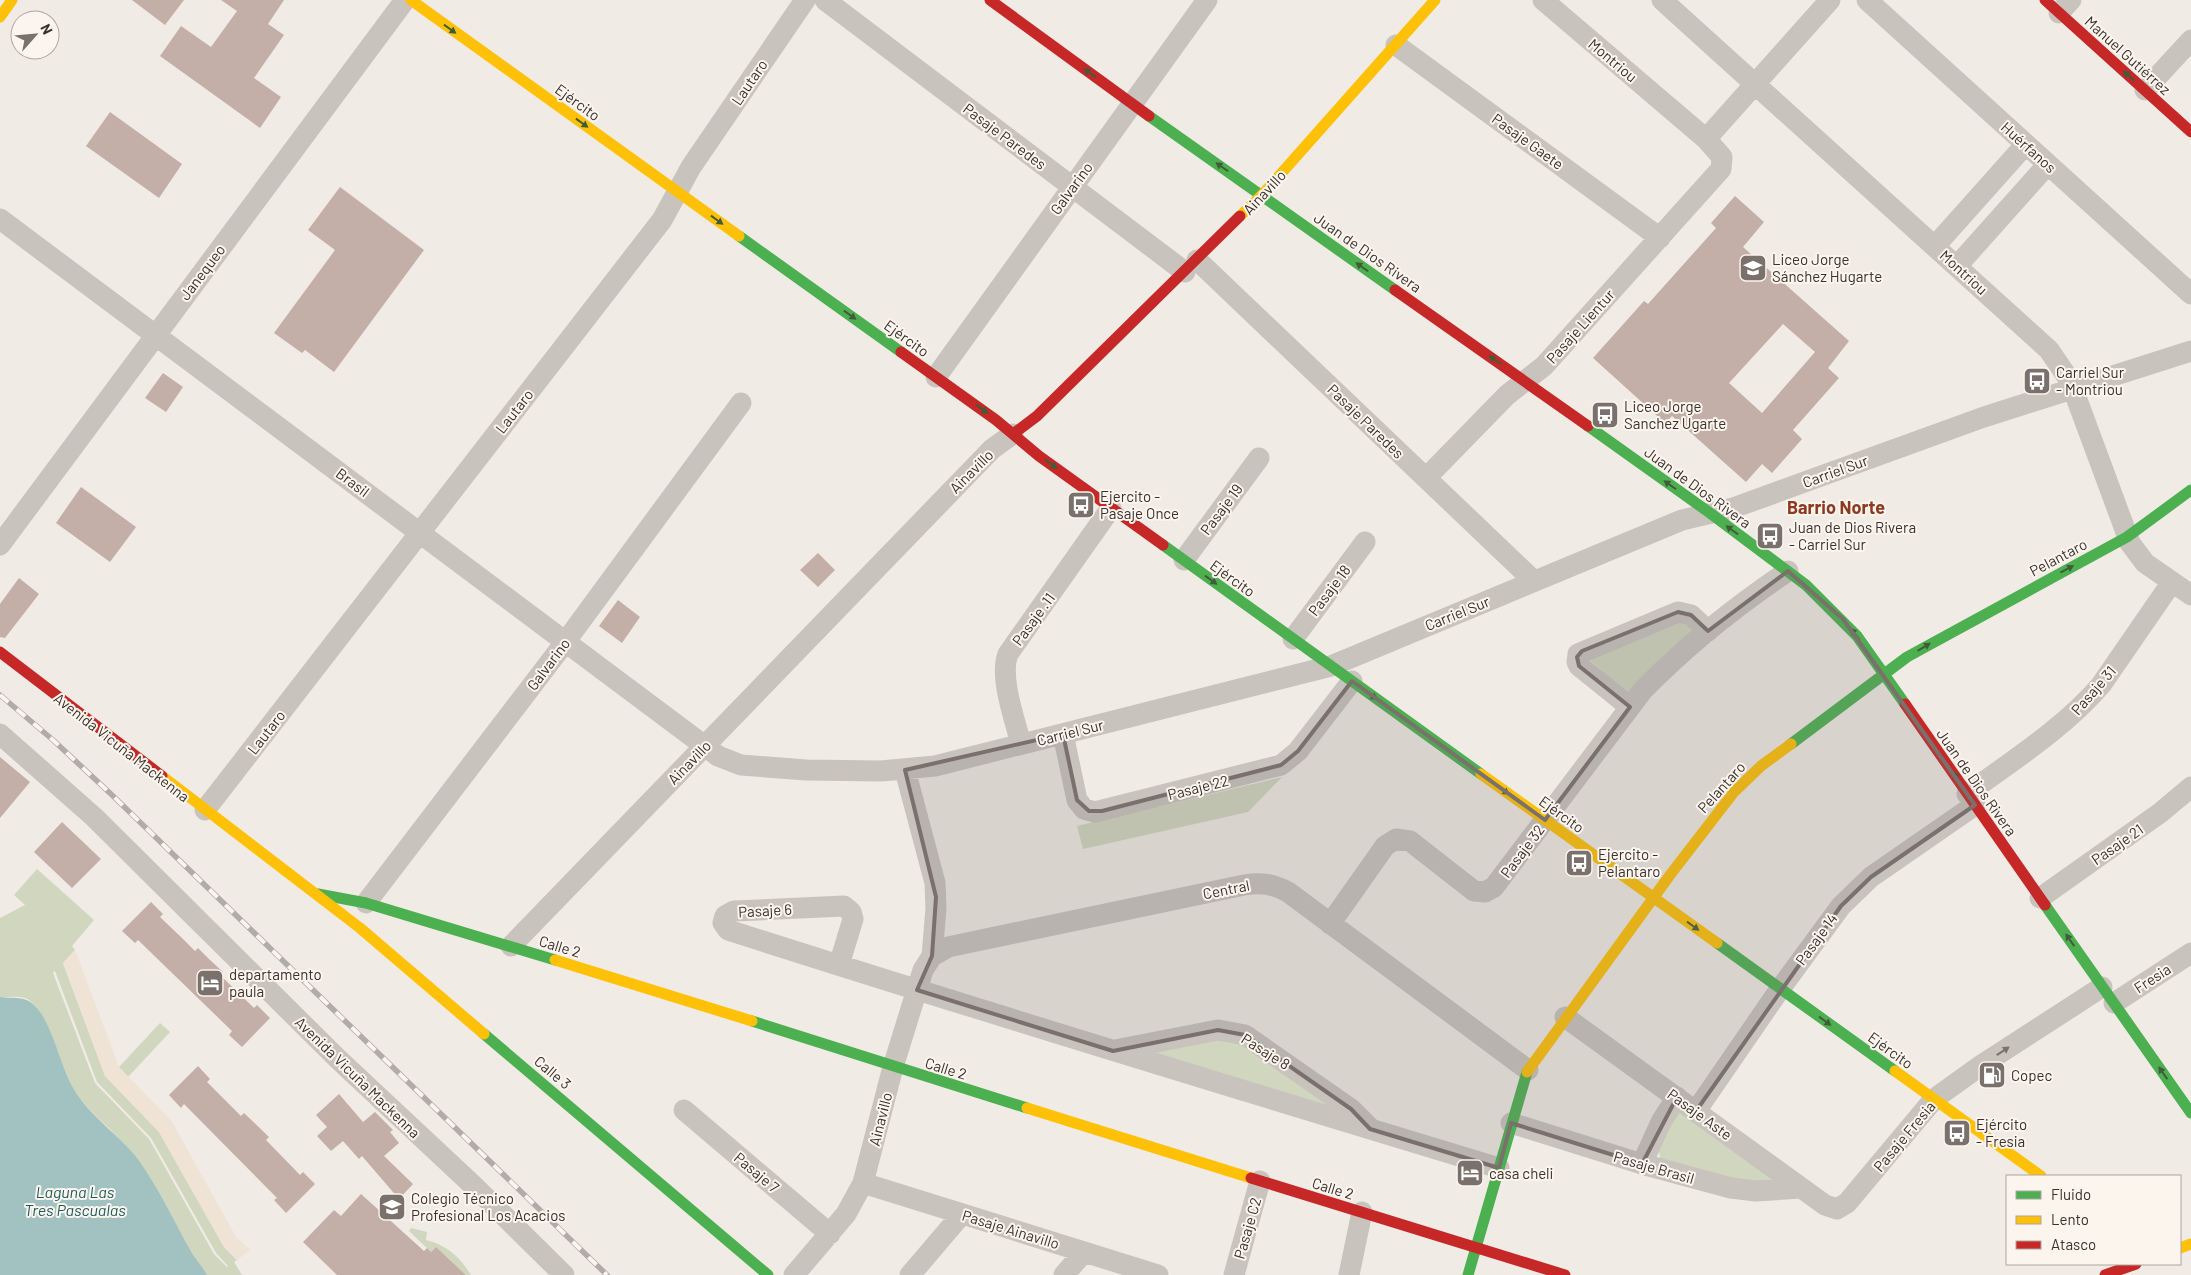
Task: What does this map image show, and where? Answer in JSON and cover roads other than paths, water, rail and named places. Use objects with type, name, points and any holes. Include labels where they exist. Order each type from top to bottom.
[{"type":"street","points":[[0,17],[12,0]]},
{"type":"street","name":"Janequeo","points":[[0,545],[405,0]]},
{"type":"street","name":"Ejército","points":[[411,0],[936,376],[1039,456],[1111,508],[2040,1175]]},
{"type":"street","name":"Lautaro","points":[[205,810],[662,220],[691,167],[805,0]]},
{"type":"street","name":"Pasaje Paredes","points":[[825,0],[1072,187],[1191,266],[1426,478],[1534,581]]},
{"type":"street","name":"Juan de Dios Rivera","points":[[990,0],[1132,104],[1710,514],[1788,571],[1843,619],[2191,1113]]},
{"type":"street","name":"Galvarino","points":[[936,376],[1206,0]]},
{"type":"street","name":"Ainavillo","points":[[510,946],[992,449],[1036,416],[1262,195],[1435,0]]},
{"type":"street","name":"Montriou","points":[[1543,0],[1700,134],[1719,153],[1722,162]]},
{"type":"street","name":"Montriou","points":[[1662,0],[2039,340],[2058,362],[2073,389],[2127,537],[2134,549],[2146,562],[2191,595]]},
{"type":"street","points":[[1750,79],[1812,0]]},
{"type":"street","points":[[1700,134],[1750,79],[1830,0]]},
{"type":"street","name":"Huérfanos","points":[[1867,0],[2191,294]]},
{"type":"street","name":"Manuel Gutiérrez","points":[[2058,4],[2145,90],[2191,132]]},
{"type":"street","points":[[2145,90],[2191,40]]},
{"type":"street","name":"Pasaje Gaete","points":[[1396,44],[1660,238]]},
{"type":"street","points":[[1935,246],[2026,144]]},
{"type":"street","name":"Pasaje Lientur","points":[[1426,478],[1507,395],[1544,366],[1717,175],[1722,162]]},
{"type":"street","points":[[1957,266],[2048,164]]},
{"type":"street","name":"Brasil","points":[[0,219],[705,745]]},
{"type":"street","name":"Carriel Sur","points":[[705,745],[726,760],[741,765],[806,770],[905,770],[935,766],[1330,666],[1682,520],[1733,508],[1984,417],[2191,351]]},
{"type":"street","name":"Galvarino","points":[[363,916],[741,402]]},
{"type":"street","name":"Pasaje 19","points":[[1184,560],[1259,458]]},
{"type":"street","name":"Pelantaro","points":[[1468,1275],[1528,1070],[1565,1017],[1722,806],[1746,780],[1883,674],[1928,645],[2127,537],[2191,490]]},
{"type":"street","name":"Pasaje .11","points":[[1021,744],[1005,673],[1005,660],[1111,508]]},
{"type":"street","name":"Pasaje 18","points":[[1293,639],[1365,542]]},
{"type":"street","name":"Pasaje 32","points":[[1330,924],[1390,841],[1396,839],[1405,839],[1470,888],[1485,892],[1497,884],[1642,690],[1708,631],[1788,571]]},
{"type":"street","name":"Pasaje 31","points":[[1971,799],[2089,699],[2101,685],[2172,582]]},
{"type":"street","points":[[1630,707],[1580,666],[1577,662],[1578,654],[1678,612],[1691,615],[1708,631]]},
{"type":"street","name":"Avenida Vicuña Mackenna","points":[[0,652],[205,810],[318,894]]},
{"type":"street","name":"Pasaje 22","points":[[1063,734],[1077,800],[1084,809],[1095,812],[1281,765],[1298,751],[1352,681]]},
{"type":"street","name":"Avenida Vicuña Mackenna","points":[[0,734],[81,804],[338,1059],[477,1189],[564,1275]]},
{"type":"street","name":"Ainavillo","points":[[794,1275],[830,1234],[852,1205],[864,1183],[893,1067],[923,970],[932,956],[936,908],[935,883],[905,770]]},
{"type":"street","name":"Pasaje 21","points":[[2040,898],[2160,813],[2191,787]]},
{"type":"street","name":"Pasaje 14","points":[[1696,1111],[1780,989],[1830,920],[1853,893],[1971,799]]},
{"type":"street","name":"Central","points":[[932,956],[948,947],[1252,883],[1261,883],[1279,887],[1528,1070]]},
{"type":"street","name":"Calle 2","points":[[318,894],[363,916],[510,946],[718,1009],[893,1067],[1565,1275]]},
{"type":"street","name":"Calle 3","points":[[318,894],[363,916],[768,1275]]},
{"type":"street","name":"Pasaje 6","points":[[839,965],[853,919],[850,912],[844,906],[734,911],[728,913],[723,920],[724,926],[728,930],[917,990]]},
{"type":"street","name":"Fresia","points":[[2108,995],[2191,953]]},
{"type":"street","name":"Pasaje 8","points":[[917,990],[1498,1168]]},
{"type":"street","name":"Pasaje Fresia","points":[[1837,1209],[1845,1206],[1934,1099],[1980,1066],[2108,995]]},
{"type":"street","name":"Pasaje Aste","points":[[1565,1017],[1801,1188],[1829,1207],[1837,1209]]},
{"type":"street","name":"Pasaje 8","points":[[1112,1051],[1218,1030],[1245,1035],[1351,1110],[1370,1129]]},
{"type":"street","points":[[1642,1164],[1661,1122],[1677,1097]]},
{"type":"street","name":"Pasaje 7","points":[[684,1110],[830,1234]]},
{"type":"street","name":"Pasaje Brasil","points":[[1511,1123],[1642,1164],[1738,1189],[1756,1191],[1801,1188]]},
{"type":"street","name":"Pasaje C2","points":[[1234,1275],[1260,1181]]},
{"type":"street","name":"Pasaje Ainavillo","points":[[864,1183],[1158,1275]]},
{"type":"street","points":[[1349,1275],[1362,1212]]},
{"type":"street","points":[[910,1275],[962,1214]]},
{"type":"street","points":[[1064,1275],[1084,1252]]},
{"type":"street","points":[[2105,1275],[2133,1265]]},
{"type":"water","name":"Laguna Las Tres Pascualas","points":[[0,997],[27,1000],[41,1014],[52,1034],[75,1091],[89,1109],[122,1141],[145,1169],[192,1253],[207,1275],[0,1275]]},
{"type":"railway","points":[[0,695],[53,740],[112,795],[607,1275]]},
{"type":"place","name":"Liceo Jorge Sánchez Hugarte","points":[[1753,268]]},
{"type":"place","name":"Carriel Sur - Montriou","points":[[2037,381]]},
{"type":"place","name":"Liceo Jorge Sanchez Ugarte","points":[[1605,415]]},
{"type":"place","name":"Ejercito - Pasaje Once","points":[[1081,505]]},
{"type":"place","name":"Juan de Dios Rivera - Carriel Sur","points":[[1770,536]]},
{"type":"place","name":"Ejercito - Pelantaro","points":[[1579,863]]},
{"type":"place","name":"departamento paula","points":[[210,983]]},
{"type":"place","name":"Copec","points":[[1992,1075]]},
{"type":"place","name":"Ejército - Fresia","points":[[1957,1133]]},
{"type":"place","name":"casa cheli","points":[[1470,1173]]},
{"type":"place","name":"Colegio Técnico Profesional Los Acacios","points":[[392,1207]]},
{"type":"district","name":"Barrio Norte","points":[[1836,507]]}]
